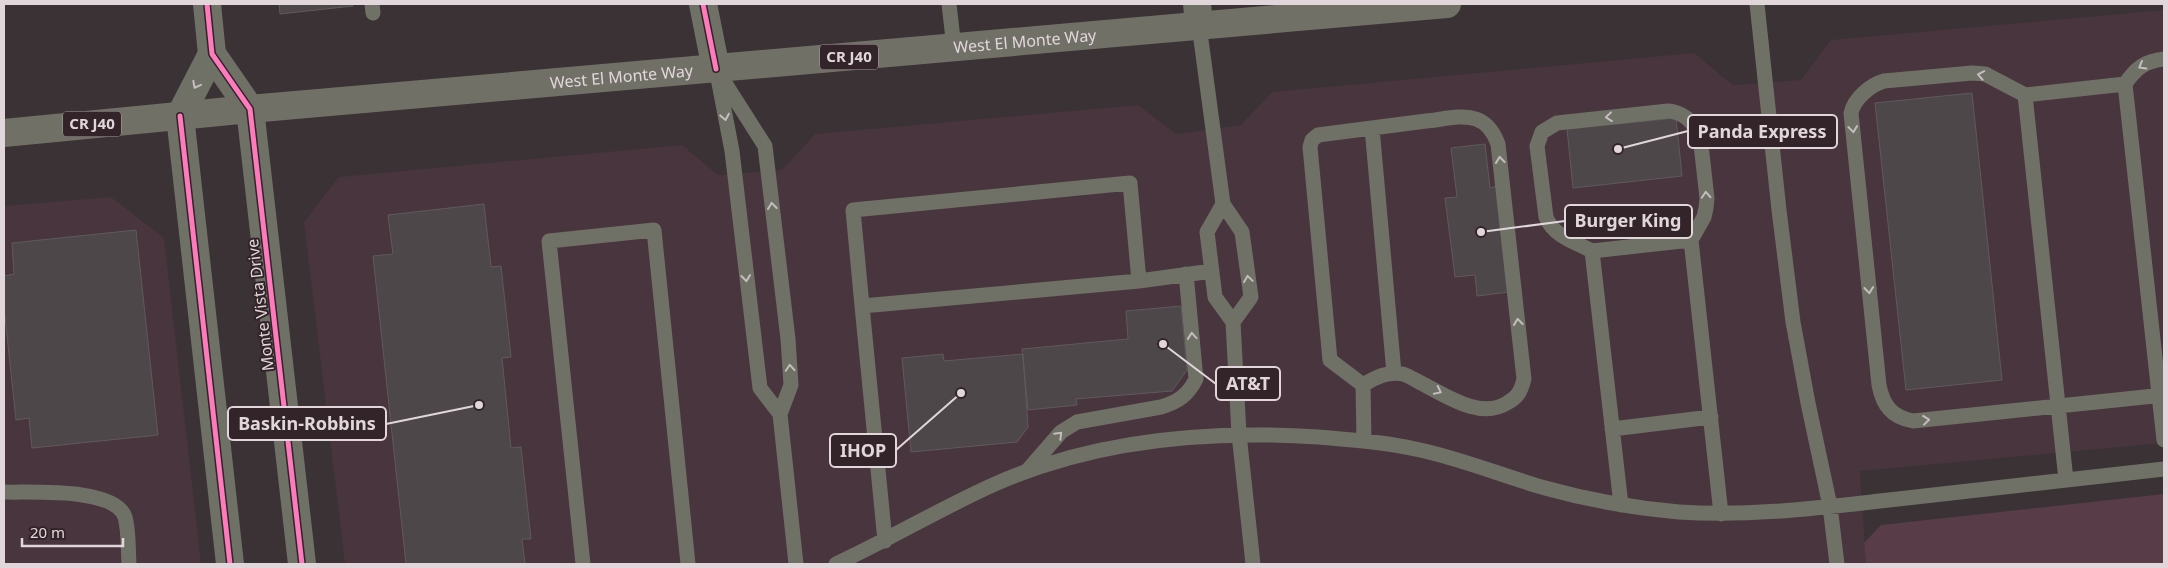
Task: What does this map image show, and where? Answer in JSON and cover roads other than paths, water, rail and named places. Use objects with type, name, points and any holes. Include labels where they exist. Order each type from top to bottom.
[{"type":"main road","name":"West El Monte Way","points":[[4,133],[250,109],[954,48],[1198,15],[1447,4]]},
{"type":"street","points":[[207,4],[212,54],[180,116],[230,564]]},
{"type":"street","points":[[703,4],[716,69]]},
{"type":"street","name":"Monte Vista Drive","points":[[212,54],[250,109],[302,564]]},
{"type":"lane","points":[[949,4],[954,48]]},
{"type":"lane","points":[[1757,4],[1778,210],[1794,322],[1808,403],[1830,506],[1837,564]]},
{"type":"lane","points":[[1198,15],[1223,204],[1242,232],[1251,297],[1233,322]]},
{"type":"lane","points":[[2164,60],[2143,64],[2134,71],[2125,84],[2162,396],[2164,440]]},
{"type":"lane","points":[[716,69],[732,151],[760,388],[780,414]]},
{"type":"lane","points":[[716,69],[765,146],[791,376],[791,385],[780,414],[796,564]]},
{"type":"lane","points":[[2125,84],[2025,95],[1985,74],[1972,73],[1875,83],[1853,105],[1851,113],[1879,385],[1887,408],[1894,415],[1913,421],[2162,396]]},
{"type":"lane","points":[[2025,95],[2066,480]]},
{"type":"lane","points":[[1691,240],[1592,251],[1557,233],[1549,226],[1546,217],[1537,146],[1542,132],[1556,122],[1668,111],[1684,114],[1700,136],[1707,198],[1704,217],[1691,240],[1721,514]]},
{"type":"lane","points":[[1460,117],[1476,119],[1487,125],[1494,134],[1498,144],[1524,379],[1522,390],[1515,398],[1504,405],[1491,409],[1476,408],[1405,374],[1394,373],[1379,376],[1363,385],[1330,360],[1310,147],[1312,140],[1318,135],[1372,128],[1460,117]]},
{"type":"lane","points":[[1372,128],[1394,373]]},
{"type":"lane","points":[[885,541],[853,210],[1130,183],[1139,281]]},
{"type":"lane","points":[[1223,204],[1207,232],[1215,297],[1233,322],[1239,434],[1253,564]]},
{"type":"lane","points":[[583,564],[549,241],[654,230],[688,564]]},
{"type":"lane","points":[[1592,251],[1621,504]]},
{"type":"lane","points":[[862,306],[1139,281],[1212,272]]},
{"type":"lane","points":[[1027,471],[1061,432],[1077,422],[1161,407],[1173,403],[1191,390],[1196,379],[1186,274]]},
{"type":"lane","points":[[1363,385],[1364,441]]},
{"type":"lane","points":[[1612,429],[1711,417]]},
{"type":"lane","points":[[836,564],[885,541],[973,494],[1027,471],[1086,454],[1175,438],[1239,434],[1364,441],[1444,456],[1547,489],[1621,504],[1677,512],[1721,514],[1830,506],[2164,469]]},
{"type":"lane","points":[[4,492],[76,495],[106,500],[117,507],[125,516],[129,564]]},
{"type":"place","name":"Panda Express","points":[[1618,149]]},
{"type":"place","name":"Burger King","points":[[1481,232]]},
{"type":"place","name":"AT&T","points":[[1163,344]]},
{"type":"place","name":"IHOP","points":[[961,393]]},
{"type":"place","name":"Baskin-Robbins","points":[[479,405]]}]
